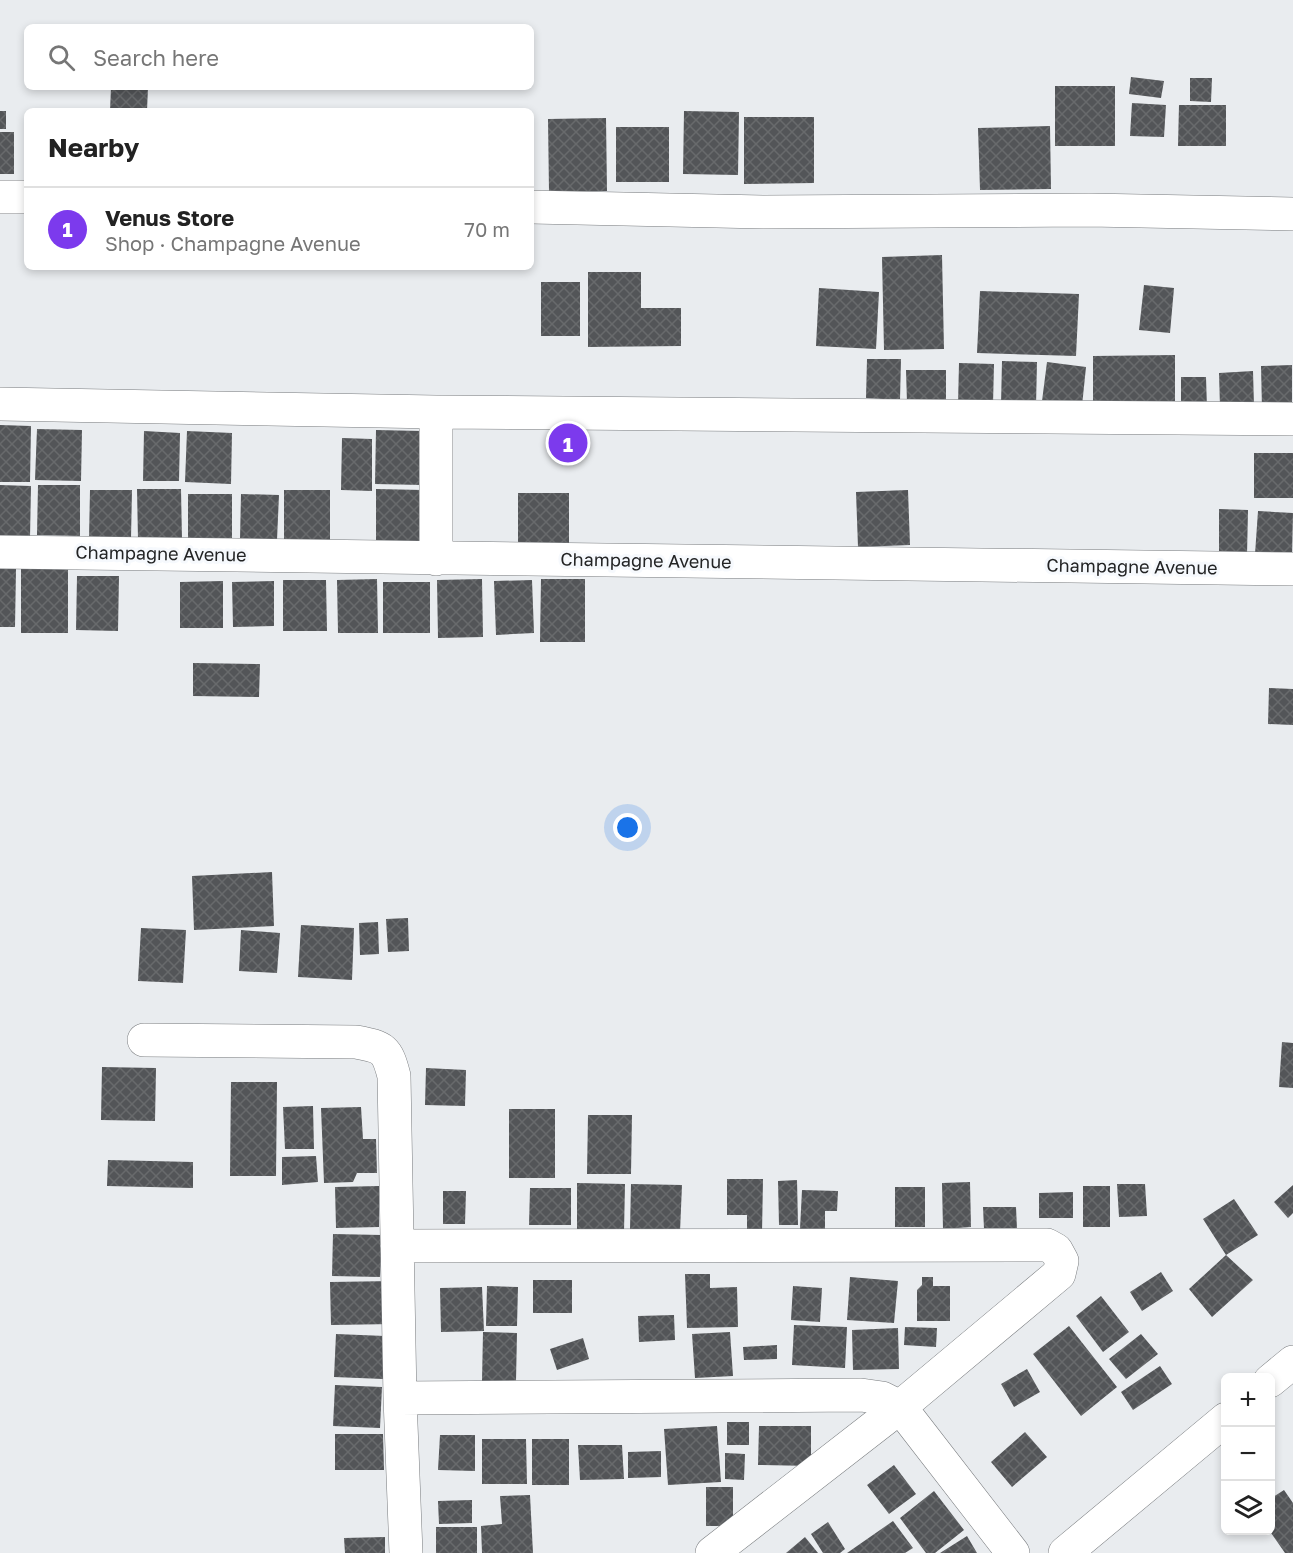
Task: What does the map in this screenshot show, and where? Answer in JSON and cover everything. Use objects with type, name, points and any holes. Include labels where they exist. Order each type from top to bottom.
[{"type":"street","points":[[0,197],[24,198]]},
{"type":"street","points":[[534,207],[763,212],[1089,210],[1293,214]]},
{"type":"street","points":[[0,404],[436,412],[1293,418]]},
{"type":"street","points":[[436,412],[436,558]]},
{"type":"street","name":"Champagne Avenue","points":[[0,552],[1293,569]]},
{"type":"street","points":[[144,1041],[356,1042],[374,1045],[389,1056],[394,1076],[400,1398],[406,1553]]},
{"type":"street","points":[[398,1246],[1047,1245],[1056,1250],[1062,1261],[1059,1274],[900,1407],[712,1553]]},
{"type":"street","points":[[1275,1377],[1293,1362]]},
{"type":"street","points":[[400,1398],[861,1395],[882,1398],[900,1407],[1013,1553]]},
{"type":"street","points":[[1065,1553],[1221,1423]]},
{"type":"building","points":[[1131,77],[1164,81],[1161,98],[1129,94]]},
{"type":"building","points":[[1190,78],[1212,78],[1211,102],[1190,101]]},
{"type":"building","points":[[1055,86],[1115,86],[1115,146],[1055,146]]},
{"type":"building","points":[[111,90],[148,90],[147,108],[110,108]]},
{"type":"building","points":[[1132,103],[1166,105],[1164,137],[1130,136]]},
{"type":"building","points":[[1179,105],[1226,105],[1226,146],[1178,146]]},
{"type":"building","points":[[0,111],[6,111],[6,129],[0,129]]},
{"type":"building","points":[[684,111],[739,112],[738,175],[683,174]]},
{"type":"building","points":[[744,117],[814,117],[814,183],[744,184]]},
{"type":"building","points":[[606,118],[607,191],[549,192],[548,119]]},
{"type":"building","points":[[1050,126],[1051,189],[980,190],[978,128]]},
{"type":"building","points":[[616,127],[669,127],[669,182],[616,182]]},
{"type":"building","points":[[0,132],[14,132],[14,174],[0,174]]},
{"type":"building","points":[[942,255],[944,349],[884,350],[882,257]]},
{"type":"building","points":[[588,272],[641,272],[641,308],[681,308],[681,346],[588,347]]},
{"type":"building","points":[[541,282],[580,282],[580,336],[541,336]]},
{"type":"building","points":[[1144,285],[1174,288],[1170,333],[1139,330]]},
{"type":"building","points":[[819,288],[879,292],[876,349],[816,346]]},
{"type":"building","points":[[980,291],[1079,294],[1076,356],[977,353]]},
{"type":"building","points":[[1175,355],[1175,410],[1093,410],[1093,356]]},
{"type":"building","points":[[867,359],[901,359],[900,400],[866,398]]},
{"type":"building","points":[[1002,361],[1037,362],[1036,406],[1001,405]]},
{"type":"building","points":[[1047,362],[1086,367],[1082,406],[1042,401]]},
{"type":"building","points":[[959,363],[994,364],[993,405],[958,404]]},
{"type":"building","points":[[1292,365],[1292,409],[1262,409],[1261,366]]},
{"type":"building","points":[[906,370],[946,370],[946,403],[907,403]]},
{"type":"building","points":[[1253,371],[1254,406],[1220,407],[1219,373]]},
{"type":"building","points":[[1181,377],[1206,377],[1207,408],[1181,408]]},
{"type":"building","points":[[0,425],[31,426],[30,482],[0,482]]},
{"type":"building","points":[[37,429],[82,430],[81,481],[35,480]]},
{"type":"building","points":[[376,430],[422,431],[422,485],[375,484]]},
{"type":"building","points":[[144,431],[180,433],[179,481],[143,481]]},
{"type":"building","points":[[187,431],[232,433],[231,484],[185,482]]},
{"type":"building","points":[[342,438],[372,439],[372,491],[341,490]]},
{"type":"building","points":[[1254,453],[1293,453],[1293,498],[1254,498]]},
{"type":"building","points":[[0,485],[31,486],[30,538],[0,538]]},
{"type":"building","points":[[38,485],[80,485],[80,536],[37,535]]},
{"type":"building","points":[[137,489],[181,489],[182,539],[138,540]]},
{"type":"building","points":[[376,489],[423,490],[422,541],[376,541]]},
{"type":"building","points":[[90,490],[132,490],[131,539],[89,538]]},
{"type":"building","points":[[284,490],[330,490],[330,541],[284,541]]},
{"type":"building","points":[[908,490],[910,545],[858,547],[856,492]]},
{"type":"building","points":[[518,493],[569,493],[569,543],[518,543]]},
{"type":"building","points":[[188,494],[232,494],[232,541],[188,541]]},
{"type":"building","points":[[241,494],[279,495],[277,540],[240,540]]},
{"type":"building","points":[[1219,509],[1248,510],[1247,555],[1219,554]]},
{"type":"building","points":[[1258,511],[1293,513],[1292,557],[1255,554]]},
{"type":"building","points":[[21,566],[68,566],[68,633],[21,633]]},
{"type":"building","points":[[0,569],[16,569],[15,627],[0,627]]},
{"type":"building","points":[[77,576],[119,576],[118,631],[76,630]]},
{"type":"building","points":[[377,579],[378,633],[338,633],[337,580]]},
{"type":"building","points":[[482,579],[483,637],[438,638],[437,580]]},
{"type":"building","points":[[541,579],[585,579],[585,642],[540,642]]},
{"type":"building","points":[[283,580],[326,580],[327,631],[283,631]]},
{"type":"building","points":[[532,580],[534,633],[496,635],[494,581]]},
{"type":"building","points":[[223,581],[223,628],[180,628],[180,582]]},
{"type":"building","points":[[274,581],[274,626],[233,627],[232,582]]},
{"type":"building","points":[[383,582],[430,582],[430,633],[383,633]]},
{"type":"building","points":[[193,663],[260,664],[259,697],[193,696]]},
{"type":"building","points":[[1269,688],[1293,689],[1293,725],[1268,724]]},
{"type":"building","points":[[272,872],[274,926],[194,930],[192,876]]},
{"type":"building","points":[[408,918],[409,951],[388,952],[386,919]]},
{"type":"building","points":[[378,922],[379,954],[360,955],[359,923]]},
{"type":"building","points":[[301,925],[354,928],[352,980],[298,977]]},
{"type":"building","points":[[141,928],[186,930],[183,983],[138,981]]},
{"type":"building","points":[[241,930],[280,933],[277,973],[239,971]]},
{"type":"building","points":[[1282,1042],[1293,1043],[1293,1088],[1279,1087]]},
{"type":"building","points":[[102,1067],[156,1068],[155,1121],[101,1120]]},
{"type":"building","points":[[426,1068],[466,1070],[465,1106],[425,1105]]},
{"type":"building","points":[[231,1082],[277,1082],[276,1176],[230,1176]]},
{"type":"building","points":[[313,1106],[314,1149],[285,1149],[283,1107]]},
{"type":"building","points":[[361,1107],[363,1139],[376,1139],[377,1173],[357,1173],[353,1182],[324,1183],[321,1108]]},
{"type":"building","points":[[509,1109],[555,1109],[555,1178],[509,1178]]},
{"type":"building","points":[[588,1115],[632,1115],[631,1174],[587,1174]]},
{"type":"building","points":[[316,1156],[318,1182],[282,1185],[282,1157]]},
{"type":"building","points":[[108,1160],[193,1162],[193,1188],[107,1186]]},
{"type":"building","points":[[727,1179],[763,1179],[762,1233],[747,1233],[747,1215],[727,1215]]},
{"type":"building","points":[[797,1180],[798,1225],[779,1225],[778,1181]]},
{"type":"building","points":[[970,1182],[971,1227],[943,1229],[942,1183]]},
{"type":"building","points":[[577,1183],[625,1184],[624,1232],[577,1231]]},
{"type":"building","points":[[631,1184],[682,1185],[680,1232],[630,1230]]},
{"type":"building","points":[[1117,1184],[1145,1184],[1147,1216],[1119,1217]]},
{"type":"building","points":[[1293,1185],[1293,1213],[1288,1218],[1274,1202]]},
{"type":"building","points":[[379,1186],[379,1227],[336,1228],[335,1187]]},
{"type":"building","points":[[1083,1186],[1110,1186],[1110,1227],[1083,1227]]},
{"type":"building","points":[[895,1187],[925,1187],[925,1227],[895,1227]]},
{"type":"building","points":[[530,1188],[571,1188],[571,1225],[529,1225]]},
{"type":"building","points":[[802,1190],[838,1191],[837,1211],[825,1211],[825,1230],[800,1229]]},
{"type":"building","points":[[443,1191],[466,1191],[465,1224],[443,1224]]},
{"type":"building","points":[[1073,1192],[1073,1218],[1039,1218],[1039,1193]]},
{"type":"building","points":[[1234,1199],[1258,1235],[1226,1255],[1203,1219]]},
{"type":"building","points":[[983,1207],[1016,1207],[1017,1229],[984,1229]]},
{"type":"building","points":[[333,1234],[382,1235],[380,1277],[332,1276]]},
{"type":"building","points":[[1226,1255],[1253,1280],[1212,1317],[1189,1289]]},
{"type":"building","points":[[1161,1272],[1173,1291],[1142,1311],[1130,1292]]},
{"type":"building","points":[[685,1274],[710,1274],[710,1288],[737,1287],[738,1327],[687,1328]]},
{"type":"building","points":[[850,1277],[898,1281],[894,1323],[847,1320]]},
{"type":"building","points":[[922,1277],[933,1277],[933,1286],[950,1286],[950,1321],[917,1321],[917,1290],[922,1285]]},
{"type":"building","points":[[533,1280],[572,1280],[572,1313],[533,1313]]},
{"type":"building","points":[[394,1281],[395,1324],[331,1325],[330,1282]]},
{"type":"building","points":[[487,1286],[518,1287],[517,1326],[486,1326]]},
{"type":"building","points":[[793,1286],[822,1288],[820,1322],[791,1320]]},
{"type":"building","points":[[482,1287],[484,1331],[441,1332],[440,1288]]},
{"type":"building","points":[[1101,1296],[1129,1332],[1103,1352],[1076,1316]]},
{"type":"building","points":[[674,1315],[675,1340],[639,1342],[638,1316]]},
{"type":"building","points":[[794,1325],[847,1327],[845,1368],[792,1365]]},
{"type":"building","points":[[1069,1326],[1117,1387],[1081,1416],[1033,1354]]},
{"type":"building","points":[[905,1327],[937,1328],[936,1347],[904,1345]]},
{"type":"building","points":[[898,1328],[899,1369],[853,1370],[852,1330]]},
{"type":"building","points":[[483,1332],[517,1333],[516,1381],[482,1381]]},
{"type":"building","points":[[730,1332],[733,1376],[695,1378],[692,1334]]},
{"type":"building","points":[[336,1334],[385,1336],[383,1379],[334,1377]]},
{"type":"building","points":[[1141,1334],[1158,1354],[1126,1379],[1109,1359]]},
{"type":"building","points":[[583,1338],[589,1359],[557,1370],[550,1349]]},
{"type":"building","points":[[777,1345],[777,1359],[744,1360],[743,1347]]},
{"type":"building","points":[[1160,1366],[1172,1384],[1133,1410],[1121,1392]]},
{"type":"building","points":[[1027,1369],[1040,1392],[1014,1407],[1001,1384]]},
{"type":"building","points":[[335,1385],[382,1387],[380,1428],[333,1426]]},
{"type":"building","points":[[727,1422],[749,1422],[749,1445],[727,1445]]},
{"type":"building","points":[[717,1426],[721,1482],[668,1485],[664,1429]]},
{"type":"building","points":[[759,1426],[811,1426],[811,1466],[758,1465]]},
{"type":"building","points":[[1025,1432],[1047,1457],[1012,1487],[991,1462]]},
{"type":"building","points":[[335,1434],[383,1434],[384,1470],[335,1470]]},
{"type":"building","points":[[440,1435],[475,1435],[475,1471],[438,1470]]},
{"type":"building","points":[[482,1439],[526,1439],[527,1484],[482,1484]]},
{"type":"building","points":[[532,1439],[569,1439],[569,1485],[532,1485]]},
{"type":"building","points":[[578,1445],[622,1445],[624,1479],[580,1480]]},
{"type":"building","points":[[661,1451],[661,1477],[628,1478],[628,1452]]},
{"type":"building","points":[[725,1453],[745,1454],[744,1480],[725,1479]]},
{"type":"building","points":[[894,1465],[916,1494],[889,1514],[867,1485]]},
{"type":"building","points":[[706,1487],[733,1487],[733,1526],[706,1526]]},
{"type":"building","points":[[1284,1490],[1293,1503],[1293,1553],[1285,1553],[1272,1535],[1275,1535],[1275,1496]]},
{"type":"building","points":[[934,1491],[964,1530],[935,1553],[926,1553],[900,1518]]},
{"type":"building","points":[[530,1495],[533,1553],[482,1553],[481,1526],[502,1524],[500,1496]]},
{"type":"building","points":[[472,1500],[472,1523],[439,1524],[438,1501]]},
{"type":"building","points":[[893,1521],[913,1548],[905,1553],[847,1553]]},
{"type":"building","points":[[828,1522],[845,1549],[840,1553],[823,1553],[811,1534]]},
{"type":"building","points":[[436,1527],[477,1527],[477,1553],[436,1553]]},
{"type":"building","points":[[967,1536],[977,1553],[940,1553]]},
{"type":"building","points":[[385,1537],[385,1553],[345,1553],[344,1538]]},
{"type":"building","points":[[805,1537],[818,1553],[786,1553]]},
{"type":"place","name":"Venus Store","points":[[568,443]]}]
